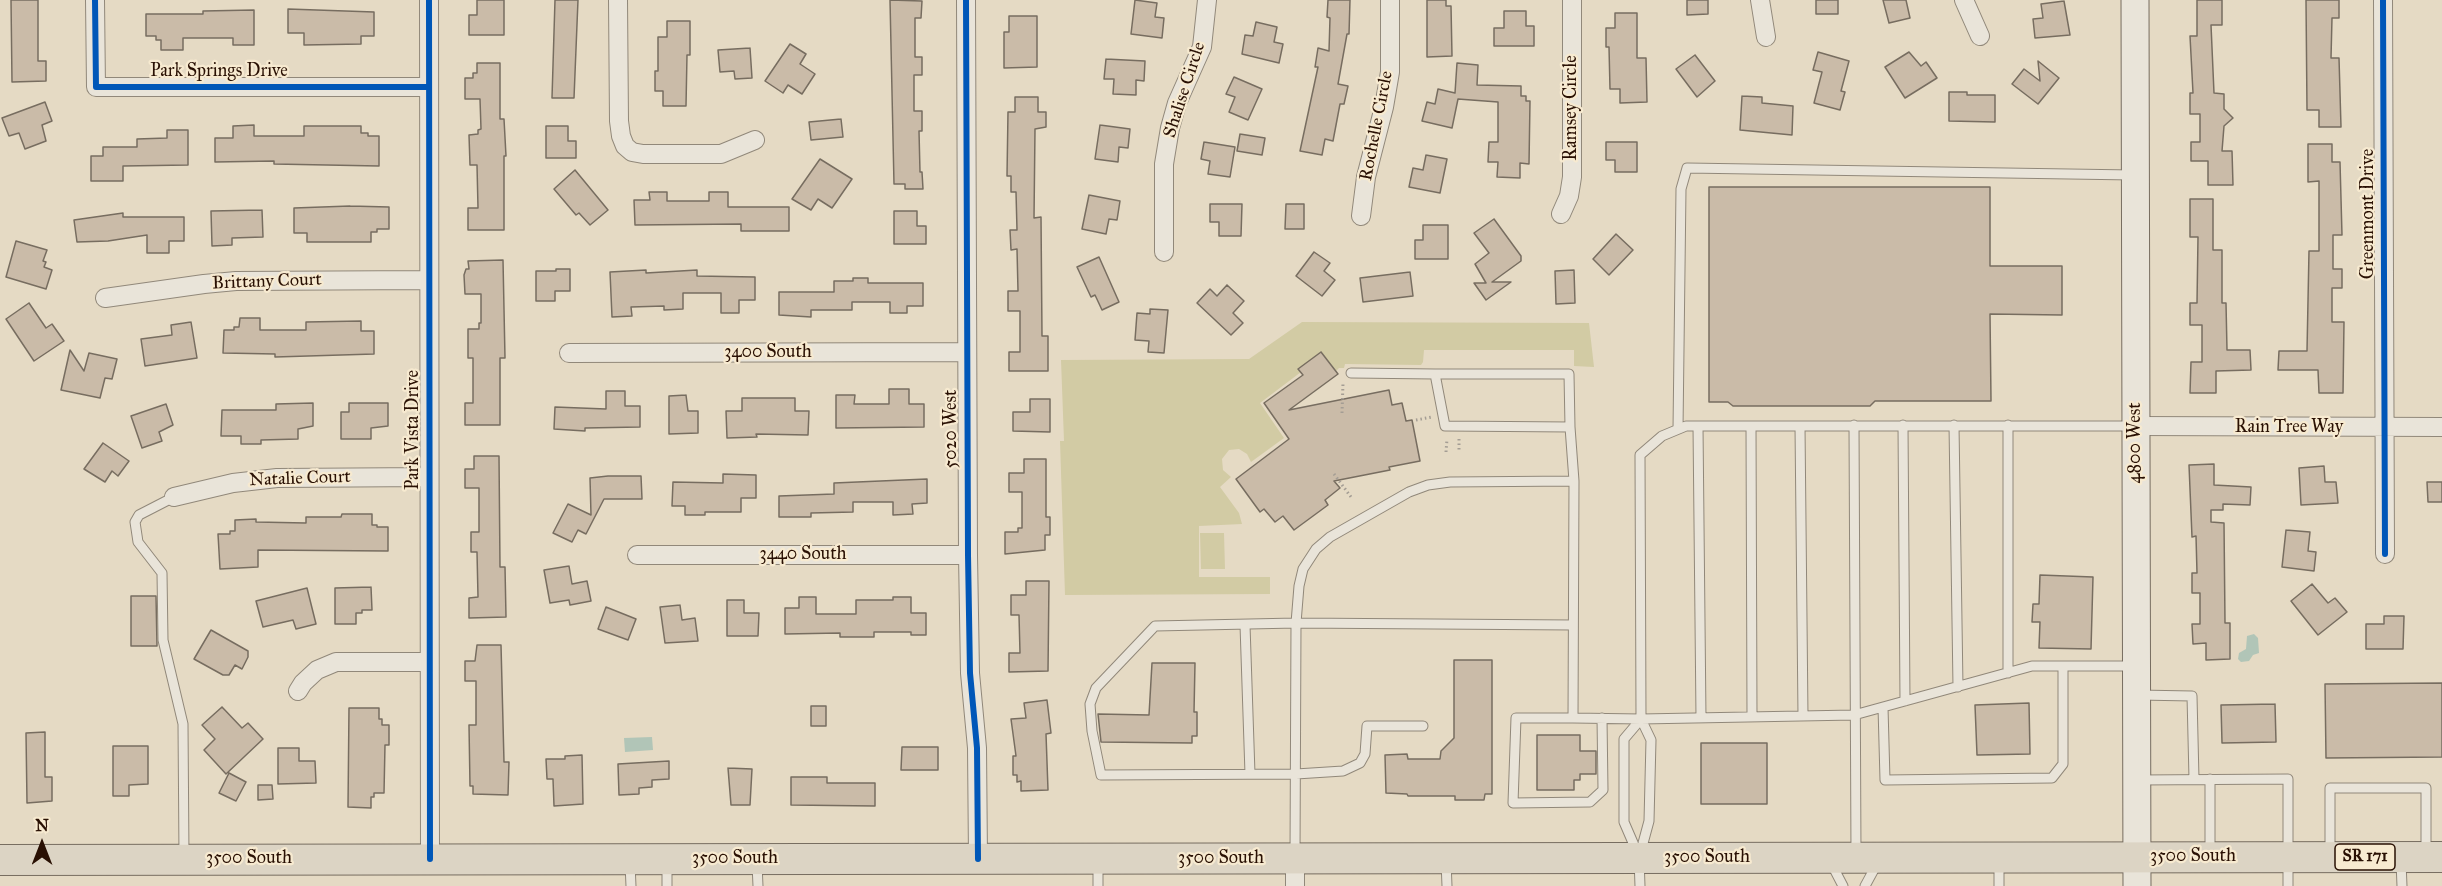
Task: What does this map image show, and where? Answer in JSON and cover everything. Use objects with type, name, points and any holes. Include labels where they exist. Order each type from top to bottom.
[{"type":"main road","name":"4800 West","points":[[2135,0],[2137,872]]},
{"type":"main road","name":"3500 South","points":[[0,860],[430,859],[630,872],[757,872],[978,859],[1098,873],[1640,872],[1855,858],[1999,872],[2137,872],[2210,857],[2288,872],[2330,857],[2423,857]]},
{"type":"street","name":"Park Springs Drive","points":[[95,0],[96,87],[429,87]]},
{"type":"street","name":"Park Vista Drive","points":[[429,0],[430,859]]},
{"type":"street","points":[[618,0],[619,121],[625,146],[632,152],[643,154],[721,154],[755,140]]},
{"type":"street","name":"5020 West","points":[[966,0],[968,555],[970,673],[977,755],[978,859]]},
{"type":"street","name":"Shalise Circle","points":[[1164,252],[1164,164],[1170,128],[1202,47],[1207,0]]},
{"type":"street","name":"Rochelle Circle","points":[[1361,216],[1366,177],[1384,107],[1390,72],[1390,0]]},
{"type":"street","name":"Ramsey Circle","points":[[1562,214],[1569,196],[1572,177],[1572,0]]},
{"type":"street","points":[[1760,0],[1766,37]]},
{"type":"street","points":[[1964,0],[1980,36]]},
{"type":"street","name":"Greenmont Drive","points":[[2383,0],[2385,555]]},
{"type":"street","name":"Brittany Court","points":[[105,298],[236,281],[429,280]]},
{"type":"street","name":"3400 South","points":[[568,353],[967,352]]},
{"type":"street","name":"Rain Tree Way","points":[[2135,426],[2442,427]]},
{"type":"street","name":"Natalie Court","points":[[174,497],[233,483],[277,478],[429,477]]},
{"type":"street","name":"3440 South","points":[[637,555],[968,555]]},
{"type":"street","points":[[298,691],[317,670],[336,662],[429,662]]},
{"type":"lane","points":[[1682,428],[1681,189],[1687,168],[2135,175]]},
{"type":"lane","points":[[1351,373],[1569,374],[1574,481],[1573,718]]},
{"type":"lane","points":[[1435,374],[1444,426],[1570,427]]},
{"type":"lane","points":[[1854,425],[1855,858],[1865,886]]},
{"type":"lane","points":[[1903,425],[1905,701]]},
{"type":"lane","points":[[1954,425],[1958,687]]},
{"type":"lane","points":[[2008,425],[2008,673]]},
{"type":"lane","points":[[1640,872],[1649,821],[1651,740],[1641,719],[1640,455],[1662,436],[1682,428],[1698,426],[2135,426]]},
{"type":"lane","points":[[1698,426],[1701,718]]},
{"type":"lane","points":[[1751,426],[1752,717]]},
{"type":"lane","points":[[1800,426],[1803,716]]},
{"type":"lane","points":[[1295,872],[1296,623],[1303,569],[1316,549],[1330,537],[1409,492],[1428,485],[1450,482],[1574,481]]},
{"type":"lane","points":[[174,497],[139,515],[135,522],[138,542],[162,573],[164,640],[183,724],[184,860]]},
{"type":"lane","points":[[1423,726],[1367,726],[1365,754],[1360,763],[1343,771],[1296,774],[1101,775],[1092,731],[1090,704],[1096,688],[1155,626],[1296,623],[1573,625]]},
{"type":"lane","points":[[1245,625],[1250,774]]},
{"type":"lane","points":[[1602,718],[1603,790],[1590,802],[1513,803],[1516,718],[1602,718],[1641,719],[1854,715],[2032,666],[2136,666]]},
{"type":"lane","points":[[1883,707],[1885,780],[2052,778],[2063,764],[2063,666]]},
{"type":"lane","points":[[2136,695],[2192,696],[2194,779]]},
{"type":"lane","points":[[1640,872],[1624,822],[1624,739],[1641,719]]},
{"type":"lane","points":[[2136,780],[2288,778],[2288,872]]},
{"type":"lane","points":[[2210,779],[2210,857]]},
{"type":"lane","points":[[2330,857],[2330,788],[2427,788],[2423,857],[2402,886]]},
{"type":"lane","points":[[1843,886],[1855,858]]},
{"type":"path","points":[[1342,413],[1343,383]]},
{"type":"path","points":[[1334,474],[1351,497]]},
{"type":"shaded area","points":[[1302,322],[1589,323],[1594,367],[1574,366],[1574,350],[1424,350],[1421,365],[1345,364],[1344,368],[1336,371],[1301,372],[1260,403],[1284,438],[1251,462],[1247,454],[1239,449],[1229,450],[1222,459],[1223,470],[1231,477],[1220,487],[1239,513],[1242,524],[1199,526],[1199,577],[1270,577],[1270,594],[1065,595],[1060,441],[1064,441],[1061,360],[1249,359]]},
{"type":"shaded area","points":[[1200,533],[1224,533],[1225,569],[1201,569]]},
{"type":"shaded area","points":[[2254,634],[2258,638],[2259,653],[2253,655],[2249,661],[2241,662],[2238,659],[2239,653],[2246,649],[2247,636]]},
{"type":"shaded area","points":[[652,737],[653,750],[625,752],[624,738]]},
{"type":"building","points":[[11,0],[38,0],[38,61],[46,61],[46,81],[12,82]]},
{"type":"building","points":[[477,0],[504,0],[504,35],[469,35],[469,15],[477,15]]},
{"type":"building","points":[[555,0],[578,0],[574,98],[552,98]]},
{"type":"building","points":[[890,0],[922,1],[921,18],[915,18],[915,57],[922,57],[922,75],[914,75],[914,111],[922,111],[922,131],[919,131],[920,172],[922,172],[923,189],[905,189],[905,184],[894,184]]},
{"type":"building","points":[[1135,0],[1157,3],[1155,17],[1164,18],[1162,38],[1131,34]]},
{"type":"building","points":[[1328,0],[1350,0],[1349,34],[1347,34],[1338,84],[1348,86],[1344,104],[1340,104],[1333,141],[1325,139],[1322,155],[1300,151],[1318,67],[1315,67],[1318,48],[1329,51]]},
{"type":"building","points":[[1427,0],[1446,0],[1446,6],[1451,6],[1452,56],[1427,57]]},
{"type":"building","points":[[1687,0],[1708,0],[1708,14],[1687,15]]},
{"type":"building","points":[[1816,0],[1838,0],[1838,14],[1816,14]]},
{"type":"building","points":[[1883,0],[1906,0],[1910,18],[1889,23]]},
{"type":"building","points":[[2197,0],[2222,0],[2222,25],[2211,25],[2214,93],[2224,94],[2224,109],[2233,118],[2224,126],[2222,151],[2232,151],[2233,185],[2208,185],[2208,161],[2191,161],[2191,142],[2200,142],[2200,114],[2190,114],[2190,93],[2193,93],[2190,36],[2197,36]]},
{"type":"building","points":[[2306,0],[2339,0],[2339,18],[2332,18],[2331,58],[2339,58],[2341,127],[2319,127],[2319,110],[2307,110]]},
{"type":"building","points":[[2064,1],[2070,35],[2035,38],[2033,19],[2043,18],[2041,4]]},
{"type":"building","points":[[288,9],[374,12],[374,36],[361,36],[361,44],[304,45],[304,33],[288,33]]},
{"type":"building","points":[[254,10],[254,45],[233,45],[233,38],[183,38],[183,50],[161,50],[161,40],[156,40],[156,36],[146,36],[146,14],[203,14],[203,11]]},
{"type":"building","points":[[1504,11],[1526,11],[1526,26],[1534,26],[1534,46],[1494,46],[1494,28],[1504,28]]},
{"type":"building","points":[[1615,13],[1637,13],[1637,58],[1646,58],[1647,102],[1620,103],[1620,89],[1610,89],[1606,28],[1615,28]]},
{"type":"building","points":[[1009,16],[1037,16],[1037,67],[1004,68],[1004,32],[1009,32]]},
{"type":"building","points":[[667,21],[690,21],[686,106],[663,106],[663,91],[655,91],[655,71],[658,71],[658,37],[667,37]]},
{"type":"building","points":[[1256,22],[1277,27],[1274,42],[1283,44],[1279,63],[1242,54],[1245,35],[1253,36]]},
{"type":"building","points":[[790,44],[806,54],[800,64],[815,74],[802,94],[788,85],[783,93],[765,81]]},
{"type":"building","points":[[750,48],[752,78],[735,79],[734,71],[720,72],[718,50]]},
{"type":"building","points":[[1818,52],[1849,61],[1841,91],[1845,92],[1840,110],[1814,103],[1822,72],[1813,70]]},
{"type":"building","points":[[1909,52],[1921,66],[1926,62],[1937,78],[1905,98],[1885,67]]},
{"type":"building","points":[[1695,55],[1715,81],[1697,97],[1676,69]]},
{"type":"building","points":[[1106,59],[1145,61],[1144,81],[1136,80],[1136,95],[1113,94],[1114,79],[1104,79]]},
{"type":"building","points":[[2038,61],[2059,78],[2038,104],[2012,84],[2024,69],[2040,81]]},
{"type":"building","points":[[477,63],[500,63],[500,119],[504,119],[506,156],[504,156],[504,230],[468,230],[468,208],[478,208],[477,165],[470,165],[469,135],[478,134],[478,130],[481,129],[480,99],[465,99],[465,78],[473,78],[473,73],[477,73]]},
{"type":"building","points":[[1457,63],[1478,65],[1477,85],[1521,86],[1521,96],[1526,96],[1526,101],[1530,101],[1529,164],[1520,163],[1520,178],[1497,177],[1498,162],[1488,162],[1489,142],[1498,142],[1498,102],[1458,99],[1452,128],[1422,121],[1427,102],[1435,104],[1438,89],[1455,93]]},
{"type":"building","points":[[1234,77],[1262,89],[1248,120],[1229,112],[1235,97],[1226,94]]},
{"type":"building","points":[[1949,92],[1967,92],[1967,95],[1995,95],[1995,122],[1949,121]]},
{"type":"building","points":[[1742,96],[1762,97],[1762,103],[1793,106],[1792,135],[1740,130]]},
{"type":"building","points":[[1015,97],[1038,97],[1038,112],[1046,112],[1046,127],[1035,129],[1034,218],[1041,217],[1042,336],[1048,336],[1048,371],[1009,371],[1009,352],[1020,352],[1020,311],[1008,311],[1008,291],[1018,291],[1017,249],[1011,250],[1010,230],[1017,230],[1016,192],[1011,192],[1011,176],[1007,176],[1008,112],[1015,112]]},
{"type":"building","points":[[45,102],[52,121],[42,125],[46,141],[25,149],[19,133],[9,136],[2,118]]},
{"type":"building","points":[[841,119],[843,137],[811,140],[809,122]]},
{"type":"building","points":[[254,125],[254,136],[304,136],[304,126],[361,126],[361,133],[368,133],[368,136],[379,136],[379,166],[274,164],[274,161],[215,162],[215,138],[233,138],[233,126]]},
{"type":"building","points":[[1100,125],[1130,129],[1128,148],[1119,147],[1118,162],[1095,159]]},
{"type":"building","points":[[546,126],[568,126],[568,141],[576,141],[576,158],[546,158]]},
{"type":"building","points":[[167,130],[188,130],[188,165],[123,166],[123,181],[91,181],[91,156],[103,156],[103,147],[137,147],[137,139],[167,138]]},
{"type":"building","points":[[1240,134],[1265,138],[1262,155],[1237,151]]},
{"type":"building","points":[[1204,142],[1235,147],[1230,177],[1208,174],[1210,161],[1201,159]]},
{"type":"building","points":[[1606,142],[1637,142],[1637,172],[1615,172],[1615,160],[1606,160]]},
{"type":"building","points":[[2308,144],[2332,144],[2332,162],[2340,162],[2342,235],[2333,235],[2333,269],[2342,269],[2342,288],[2332,288],[2332,322],[2344,322],[2343,393],[2319,393],[2318,370],[2278,370],[2279,351],[2307,351],[2309,251],[2319,251],[2319,181],[2308,182]]},
{"type":"building","points":[[1426,155],[1447,159],[1440,193],[1409,187],[1413,168],[1423,170]]},
{"type":"building","points":[[820,159],[852,179],[832,208],[818,199],[811,210],[792,199]]},
{"type":"building","points":[[575,170],[608,210],[590,225],[579,213],[576,215],[554,189]]},
{"type":"building","points":[[1709,187],[1990,187],[1990,266],[2062,266],[2062,315],[1990,314],[1991,401],[1875,401],[1870,406],[1733,406],[1728,402],[1709,402]]},
{"type":"building","points":[[649,192],[667,192],[667,201],[709,201],[709,192],[728,192],[728,207],[789,207],[789,231],[741,231],[741,224],[635,225],[634,200],[650,200]]},
{"type":"building","points":[[1089,195],[1120,201],[1117,220],[1109,219],[1106,234],[1082,229]]},
{"type":"building","points":[[2190,199],[2213,199],[2213,250],[2222,250],[2222,303],[2226,303],[2227,350],[2250,350],[2251,370],[2216,371],[2216,393],[2190,393],[2191,362],[2202,362],[2202,325],[2190,325],[2190,303],[2197,303],[2198,237],[2190,237]]},
{"type":"building","points":[[1210,204],[1242,204],[1241,236],[1219,236],[1219,222],[1210,222]]},
{"type":"building","points":[[1286,204],[1304,204],[1304,229],[1285,229]]},
{"type":"building","points":[[389,207],[389,229],[377,229],[377,232],[371,232],[371,242],[307,242],[307,233],[294,233],[294,208]]},
{"type":"building","points":[[262,210],[263,237],[232,238],[232,245],[212,246],[211,211]]},
{"type":"building","points":[[894,211],[917,211],[917,226],[926,226],[926,244],[894,244]]},
{"type":"building","points":[[123,213],[123,217],[184,217],[184,241],[169,241],[169,253],[147,253],[147,235],[108,241],[77,242],[74,220]]},
{"type":"building","points":[[1494,219],[1521,256],[1521,261],[1492,282],[1511,282],[1486,300],[1474,283],[1486,283],[1475,264],[1489,253],[1474,233]]},
{"type":"building","points":[[1423,225],[1448,225],[1448,259],[1415,259],[1415,240],[1423,240]]},
{"type":"building","points":[[1616,234],[1633,250],[1609,275],[1593,259]]},
{"type":"building","points":[[16,241],[47,250],[43,261],[46,262],[44,267],[52,270],[46,289],[6,277]]},
{"type":"building","points":[[1314,252],[1330,263],[1324,271],[1335,280],[1322,296],[1296,276]]},
{"type":"building","points":[[1099,257],[1119,302],[1102,310],[1095,295],[1091,297],[1077,267]]},
{"type":"building","points":[[503,260],[505,358],[500,358],[500,425],[465,425],[465,403],[473,403],[473,358],[468,358],[468,329],[479,329],[481,294],[465,294],[464,275],[466,269],[469,269],[468,261]]},
{"type":"building","points":[[556,269],[570,269],[570,291],[555,291],[555,301],[536,301],[536,271],[556,271]]},
{"type":"building","points":[[646,270],[646,273],[697,270],[697,276],[755,277],[755,300],[739,300],[739,313],[721,313],[721,293],[683,293],[683,309],[664,310],[664,306],[631,307],[632,316],[612,317],[610,272]]},
{"type":"building","points":[[1574,270],[1575,303],[1556,304],[1555,271]]},
{"type":"building","points":[[1410,272],[1413,296],[1363,302],[1360,278]]},
{"type":"building","points":[[853,278],[868,278],[868,283],[923,283],[923,306],[907,306],[907,313],[890,313],[890,302],[852,302],[852,310],[811,310],[811,317],[779,315],[779,292],[834,292],[834,281],[853,281]]},
{"type":"building","points":[[1227,285],[1244,301],[1233,313],[1243,323],[1231,335],[1197,303],[1210,289],[1217,296]]},
{"type":"building","points":[[29,303],[46,328],[52,324],[64,341],[34,361],[6,319]]},
{"type":"building","points":[[1150,309],[1168,310],[1164,353],[1148,352],[1149,341],[1135,340],[1137,313],[1150,314]]},
{"type":"building","points":[[240,318],[260,318],[260,330],[306,330],[306,322],[361,321],[361,331],[374,331],[374,354],[275,357],[275,354],[223,353],[224,330],[234,330],[234,327],[239,327]]},
{"type":"building","points":[[191,322],[197,358],[145,366],[141,339],[172,335],[171,325]]},
{"type":"building","points":[[70,350],[84,371],[89,353],[117,359],[112,379],[105,378],[100,398],[61,390]]},
{"type":"building","points":[[1321,352],[1338,374],[1289,410],[1389,390],[1392,405],[1402,403],[1406,421],[1412,420],[1420,461],[1389,467],[1390,470],[1334,481],[1340,488],[1325,500],[1328,505],[1294,530],[1283,516],[1275,522],[1264,509],[1260,512],[1236,479],[1289,439],[1264,403],[1303,375],[1298,369]]},
{"type":"building","points":[[889,389],[909,389],[909,404],[924,404],[924,427],[836,428],[836,395],[855,395],[854,404],[889,404]]},
{"type":"building","points":[[606,391],[625,391],[625,406],[640,406],[640,427],[585,428],[585,431],[554,429],[555,407],[606,409]]},
{"type":"building","points":[[686,395],[688,411],[698,411],[698,433],[669,434],[669,396]]},
{"type":"building","points":[[742,398],[795,398],[795,411],[809,411],[808,435],[756,434],[757,437],[727,438],[726,411],[742,411]]},
{"type":"building","points":[[1030,399],[1050,399],[1050,432],[1013,431],[1013,412],[1030,412]]},
{"type":"building","points":[[313,403],[313,426],[298,429],[298,439],[261,440],[261,444],[241,444],[241,436],[221,436],[222,410],[276,410],[276,404]]},
{"type":"building","points":[[349,403],[388,403],[388,426],[371,428],[371,439],[341,439],[341,412],[349,412]]},
{"type":"building","points":[[166,404],[173,425],[159,432],[162,441],[142,448],[131,416]]},
{"type":"building","points":[[103,443],[129,461],[118,476],[112,471],[105,482],[84,469]]},
{"type":"building","points":[[474,456],[499,456],[500,567],[505,567],[506,617],[469,618],[469,598],[478,597],[477,552],[471,552],[471,532],[479,532],[479,488],[465,488],[465,469],[474,469]]},
{"type":"building","points":[[1024,459],[1046,459],[1046,517],[1050,517],[1050,535],[1045,535],[1045,550],[1005,554],[1005,532],[1018,532],[1018,528],[1022,528],[1022,492],[1009,492],[1009,473],[1024,473]]},
{"type":"building","points":[[2214,464],[2214,485],[2251,487],[2250,505],[2223,504],[2223,510],[2211,510],[2211,522],[2224,523],[2225,623],[2230,623],[2230,659],[2206,660],[2206,643],[2193,644],[2192,624],[2200,624],[2200,593],[2192,593],[2192,573],[2197,573],[2196,536],[2192,537],[2189,465]]},
{"type":"building","points":[[2324,466],[2325,482],[2336,482],[2338,503],[2301,505],[2299,468]]},
{"type":"building","points":[[723,474],[756,475],[756,498],[741,498],[741,512],[705,512],[705,515],[685,515],[685,506],[672,506],[673,482],[723,483]]},
{"type":"building","points":[[641,476],[642,499],[604,499],[586,534],[578,530],[572,542],[553,533],[568,504],[591,515],[590,478]]},
{"type":"building","points":[[927,479],[927,503],[912,504],[913,514],[893,515],[893,502],[853,502],[853,512],[811,513],[811,517],[779,517],[779,496],[834,494],[834,483]]},
{"type":"building","points":[[2427,482],[2442,482],[2442,502],[2428,502]]},
{"type":"building","points":[[342,514],[372,514],[372,525],[388,527],[388,551],[258,550],[258,567],[220,569],[218,534],[230,534],[230,531],[235,531],[235,520],[256,519],[256,522],[306,523],[306,517],[341,517]]},
{"type":"building","points":[[2286,530],[2310,532],[2308,551],[2316,552],[2314,571],[2282,567]]},
{"type":"building","points":[[569,566],[572,584],[587,581],[591,601],[570,605],[569,600],[550,603],[544,570]]},
{"type":"building","points":[[2040,575],[2093,577],[2091,649],[2039,648],[2040,622],[2032,622],[2033,604],[2039,604]]},
{"type":"building","points":[[1026,581],[1049,581],[1048,671],[1009,672],[1009,653],[1020,653],[1019,615],[1011,615],[1011,595],[1026,595]]},
{"type":"building","points":[[2312,584],[2328,603],[2335,598],[2347,612],[2318,635],[2291,601]]},
{"type":"building","points":[[371,587],[372,610],[362,610],[362,613],[356,613],[356,624],[335,624],[335,588]]},
{"type":"building","points":[[307,588],[316,624],[296,629],[293,620],[263,627],[256,601]]},
{"type":"building","points":[[131,596],[156,596],[157,646],[131,646]]},
{"type":"building","points":[[799,597],[816,597],[816,614],[856,614],[856,600],[893,600],[893,597],[911,597],[911,613],[926,613],[926,635],[911,635],[911,632],[874,632],[874,637],[840,637],[840,633],[785,634],[785,608],[799,608]]},
{"type":"building","points":[[727,600],[744,600],[744,613],[759,613],[758,636],[727,636]]},
{"type":"building","points":[[680,605],[682,620],[695,618],[698,641],[665,643],[660,607]]},
{"type":"building","points":[[606,607],[636,619],[628,640],[598,629]]},
{"type":"building","points":[[2384,616],[2404,616],[2403,649],[2366,649],[2366,624],[2384,624]]},
{"type":"building","points":[[211,630],[248,651],[248,657],[242,669],[235,665],[229,675],[223,675],[194,659]]},
{"type":"building","points":[[477,645],[501,645],[504,762],[509,762],[508,795],[473,794],[473,786],[470,786],[469,725],[476,725],[476,681],[465,681],[465,661],[475,661]]},
{"type":"building","points":[[1454,660],[1492,660],[1492,794],[1485,794],[1484,800],[1455,800],[1455,796],[1408,796],[1407,794],[1386,793],[1385,755],[1407,754],[1408,759],[1440,759],[1441,751],[1454,738]]},
{"type":"building","points":[[1152,663],[1195,663],[1194,712],[1197,712],[1197,736],[1192,736],[1192,743],[1101,742],[1098,714],[1149,715]]},
{"type":"building","points":[[2442,683],[2442,757],[2326,758],[2325,684]]},
{"type":"building","points":[[1047,700],[1051,733],[1046,734],[1048,790],[1021,791],[1021,781],[1017,782],[1017,775],[1013,775],[1013,756],[1016,756],[1011,719],[1026,718],[1024,703]]},
{"type":"building","points":[[2029,703],[2030,754],[1977,755],[1975,705]]},
{"type":"building","points":[[2275,704],[2276,742],[2222,743],[2221,705]]},
{"type":"building","points":[[811,706],[826,706],[826,726],[811,726]]},
{"type":"building","points":[[222,707],[242,728],[248,723],[263,739],[226,774],[204,750],[215,739],[202,725]]},
{"type":"building","points":[[349,708],[379,708],[379,719],[382,719],[382,725],[389,725],[389,745],[385,745],[384,793],[374,793],[374,797],[371,797],[371,808],[348,807]]},
{"type":"building","points":[[45,732],[45,777],[52,777],[52,801],[27,803],[26,733]]},
{"type":"building","points":[[1537,735],[1580,735],[1580,751],[1596,751],[1596,774],[1580,774],[1580,780],[1574,780],[1574,790],[1537,790]]},
{"type":"building","points":[[1701,743],[1767,743],[1767,804],[1701,804]]},
{"type":"building","points":[[113,746],[148,746],[148,784],[129,785],[129,796],[113,796]]},
{"type":"building","points":[[902,747],[938,747],[938,770],[901,770]]},
{"type":"building","points":[[278,748],[299,748],[299,761],[315,761],[316,783],[278,784]]},
{"type":"building","points":[[582,755],[583,804],[554,806],[553,779],[547,779],[546,759],[565,759],[565,756]]},
{"type":"building","points":[[669,761],[669,779],[652,780],[652,787],[639,788],[639,794],[619,795],[618,764]]},
{"type":"building","points":[[728,768],[752,769],[750,805],[731,805]]},
{"type":"building","points":[[229,773],[246,782],[236,801],[219,793]]},
{"type":"building","points":[[791,777],[827,777],[827,783],[875,783],[875,806],[791,805]]},
{"type":"building","points":[[258,785],[272,785],[273,799],[258,800]]},
{"type":"cycle path","points":[[95,0],[96,87],[429,87]]},
{"type":"cycle path","points":[[429,0],[430,859]]},
{"type":"cycle path","points":[[966,0],[968,555],[970,673],[977,748],[978,859]]},
{"type":"cycle path","points":[[2383,0],[2385,554]]}]
